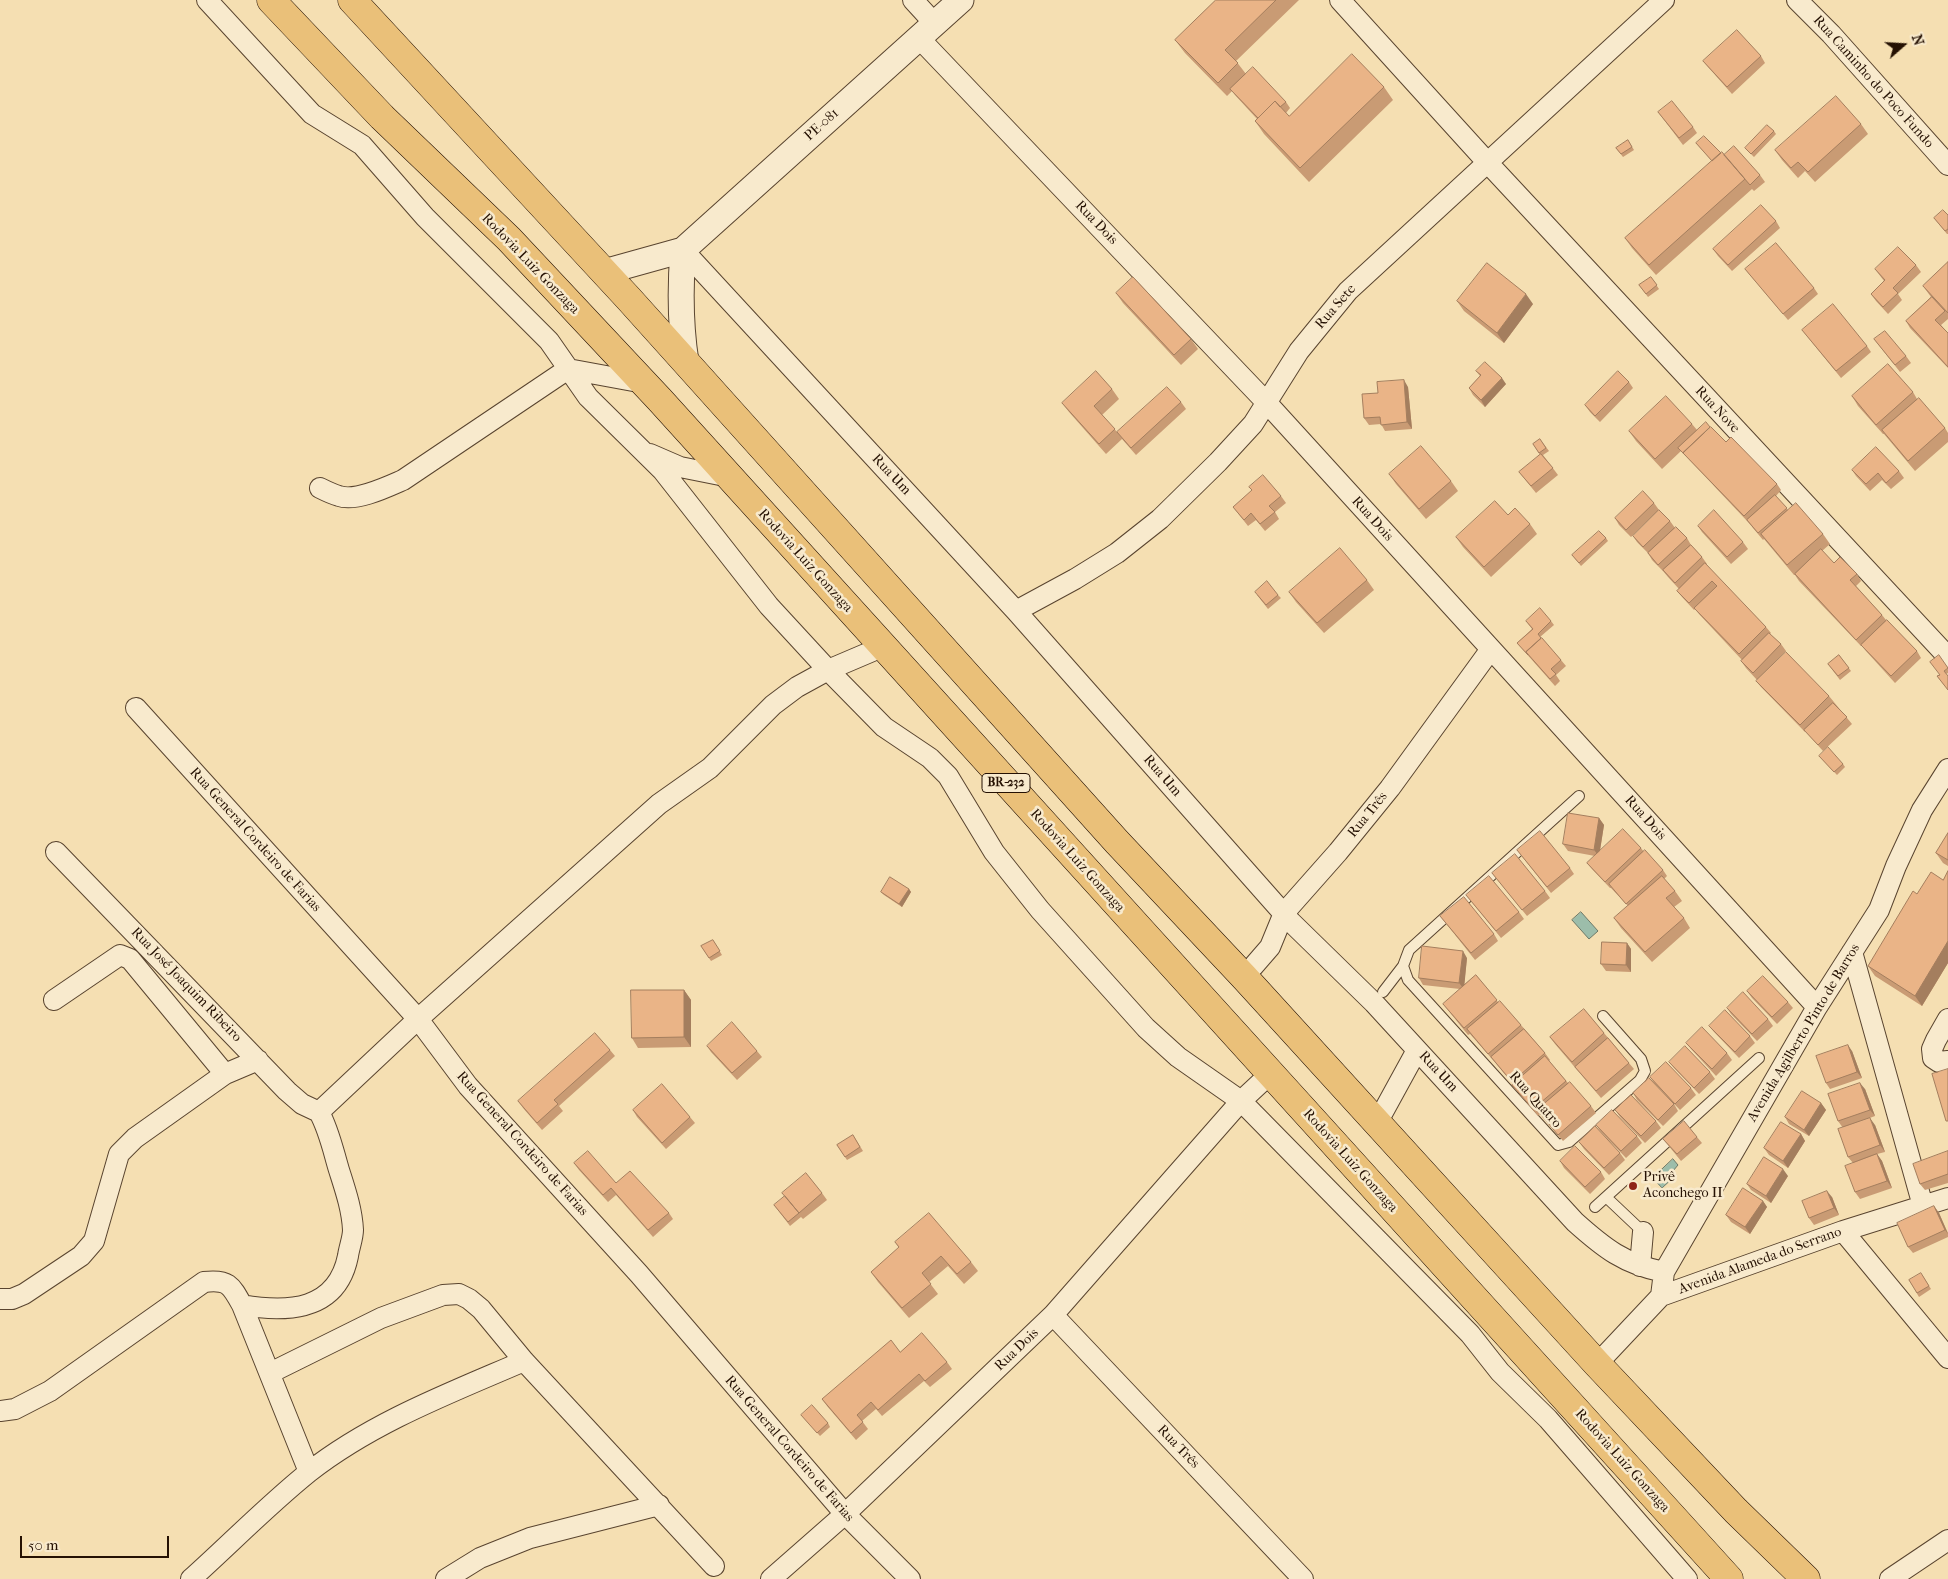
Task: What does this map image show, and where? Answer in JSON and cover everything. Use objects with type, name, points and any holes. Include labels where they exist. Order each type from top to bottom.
[{"type":"highway","name":"Rodovia Luiz Gonzaga","points":[[271,0],[382,117],[509,239],[644,383],[1729,1579]]},
{"type":"highway","name":"BR-232","points":[[352,0],[686,362],[1116,842],[1244,977],[1597,1364],[1736,1511],[1806,1579]]},
{"type":"street","points":[[207,0],[312,114],[362,145],[425,217],[549,341],[588,397],[642,450],[689,503],[769,606],[828,670],[884,727],[930,758],[948,776],[994,852],[1040,910],[1146,1028],[1178,1057],[1241,1101],[1470,1334],[1500,1372],[1548,1419],[1687,1579]]},
{"type":"street","name":"Rua Dois","points":[[913,0],[927,31],[1816,1007]]},
{"type":"street","name":"PE-081","points":[[683,250],[961,0]]},
{"type":"street","points":[[1340,0],[1486,162]]},
{"type":"street","name":"Rua Sete","points":[[1016,611],[1075,580],[1117,553],[1160,519],[1218,462],[1253,424],[1299,351],[1348,290],[1664,0]]},
{"type":"street","name":"Rua Caminho do Poco Fundo","points":[[1797,0],[1831,34],[1948,165]]},
{"type":"street","name":"Rua Nove","points":[[1486,162],[1948,657]]},
{"type":"street","points":[[604,272],[683,250],[679,294],[681,330],[686,362]]},
{"type":"street","name":"Rua Um","points":[[683,250],[1016,611],[1284,913],[1379,998],[1417,1050],[1575,1222],[1603,1247],[1621,1259],[1664,1272]]},
{"type":"street","points":[[320,488],[340,497],[361,495],[380,490],[403,480],[568,369],[644,383]]},
{"type":"street","points":[[642,450],[680,467],[730,477]]},
{"type":"street","points":[[242,1305],[269,1310],[310,1305],[332,1291],[345,1272],[353,1231],[348,1200],[326,1125],[319,1112],[418,1019],[659,804],[710,768],[773,705],[797,687],[828,670],[882,647]]},
{"type":"street","name":"Rua Três","points":[[1244,977],[1270,947],[1284,913],[1338,852],[1390,788],[1491,649]]},
{"type":"street","name":"Rua General Cordeiro de Farias","points":[[136,708],[418,1019],[468,1086],[639,1274],[844,1514],[910,1579]]},
{"type":"street","name":"Avenida Agilberto Pinto de Barros","points":[[1661,1296],[1664,1272],[1816,1007],[1879,910],[1896,866],[1922,810],[1948,770]]},
{"type":"street","name":"Rua José Joaquim Ribeiro","points":[[56,852],[295,1099],[319,1112]]},
{"type":"street","points":[[1852,952],[1921,1163],[1923,1206]]},
{"type":"street","points":[[54,1000],[120,955],[130,959],[225,1074]]},
{"type":"street","points":[[1948,1019],[1932,1049],[1933,1058],[1939,1062],[1948,1061]]},
{"type":"street","points":[[1377,1122],[1417,1050]]},
{"type":"street","points":[[0,1299],[12,1299],[24,1294],[82,1256],[94,1241],[118,1154],[135,1138],[225,1074],[258,1060]]},
{"type":"street","name":"Rua Dois","points":[[771,1579],[844,1514],[1053,1315],[1241,1101],[1270,1074]]},
{"type":"street","name":"Avenida Alameda do Serrano","points":[[1597,1364],[1661,1296],[1843,1231],[1948,1198]]},
{"type":"street","points":[[1843,1231],[1948,1358]]},
{"type":"street","points":[[1640,1266],[1643,1232]]},
{"type":"street","points":[[0,1411],[15,1410],[50,1391],[204,1282],[218,1280],[227,1283],[242,1305],[310,1472]]},
{"type":"street","points":[[270,1373],[381,1318],[443,1295],[459,1294],[469,1299],[481,1309],[524,1361],[714,1566]]},
{"type":"street","name":"Rua Três","points":[[1053,1315],[1303,1579]]},
{"type":"street","points":[[191,1579],[310,1472],[371,1431],[412,1409],[524,1361]]},
{"type":"street","points":[[446,1579],[480,1558],[530,1538],[659,1506]]},
{"type":"street","points":[[1890,1579],[1948,1540]]},
{"type":"lane","points":[[1379,998],[1403,966],[1408,950],[1579,796]]},
{"type":"lane","name":"Rua Quatro","points":[[1403,966],[1408,980],[1558,1145],[1569,1142],[1643,1077],[1645,1066],[1603,1016]]},
{"type":"lane","points":[[1595,1207],[1759,1058]]},
{"type":"lane","points":[[1606,1197],[1643,1232]]},
{"type":"shaded area","points":[[1581,912],[1598,931],[1589,939],[1572,920]]},
{"type":"shaded area","points":[[1673,1159],[1678,1165],[1673,1171],[1676,1175],[1662,1188],[1653,1178]]},
{"type":"building","points":[[1216,0],[1276,0],[1225,50],[1238,63],[1218,83],[1175,40]]},
{"type":"building","points":[[1737,30],[1761,56],[1727,87],[1703,61]]},
{"type":"building","points":[[1352,54],[1384,87],[1300,168],[1255,121],[1275,101],[1289,116]]},
{"type":"building","points":[[1253,67],[1286,102],[1280,107],[1275,101],[1258,118],[1230,89]]},
{"type":"building","points":[[1836,96],[1861,124],[1808,172],[1798,162],[1791,168],[1775,150]]},
{"type":"building","points":[[1672,101],[1693,127],[1679,138],[1658,112]]},
{"type":"building","points":[[1767,125],[1774,131],[1751,154],[1745,148]]},
{"type":"building","points":[[1704,136],[1721,153],[1712,161],[1696,143]]},
{"type":"building","points":[[1628,140],[1632,147],[1621,154],[1616,148]]},
{"type":"building","points":[[1734,146],[1760,175],[1750,185],[1724,155]]},
{"type":"building","points":[[1722,152],[1745,179],[1649,265],[1625,238]]},
{"type":"building","points":[[1761,205],[1776,221],[1728,265],[1713,249]]},
{"type":"building","points":[[1943,210],[1948,215],[1948,229],[1945,231],[1934,218]]},
{"type":"building","points":[[1776,243],[1814,288],[1783,314],[1745,269]]},
{"type":"building","points":[[1898,247],[1916,265],[1893,288],[1898,293],[1883,307],[1871,294],[1885,280],[1875,269]]},
{"type":"building","points":[[1948,262],[1948,313],[1923,286]]},
{"type":"building","points":[[1487,263],[1526,294],[1497,333],[1457,301]]},
{"type":"building","points":[[1133,277],[1191,339],[1174,355],[1116,293]]},
{"type":"building","points":[[1651,277],[1657,285],[1646,294],[1639,285]]},
{"type":"building","points":[[1932,297],[1945,311],[1935,320],[1948,333],[1948,367],[1906,321]]},
{"type":"building","points":[[1833,304],[1867,346],[1836,371],[1802,330]]},
{"type":"building","points":[[1885,331],[1906,356],[1895,365],[1874,339]]},
{"type":"building","points":[[1485,362],[1502,378],[1481,400],[1469,388],[1481,375],[1476,371]]},
{"type":"building","points":[[1888,364],[1913,392],[1876,425],[1852,396]]},
{"type":"building","points":[[1096,371],[1112,389],[1094,406],[1115,429],[1099,444],[1062,403]]},
{"type":"building","points":[[1618,371],[1629,382],[1595,416],[1585,405]]},
{"type":"building","points":[[1404,380],[1407,422],[1381,425],[1380,417],[1364,418],[1362,394],[1378,393],[1377,382]]},
{"type":"building","points":[[1167,387],[1181,402],[1131,448],[1117,432]]},
{"type":"building","points":[[1666,396],[1692,424],[1655,459],[1629,431]]},
{"type":"building","points":[[1919,398],[1945,428],[1908,461],[1882,430]]},
{"type":"building","points":[[1706,422],[1710,427],[1683,453],[1678,448]]},
{"type":"building","points":[[1711,427],[1726,442],[1731,437],[1777,484],[1744,516],[1683,453]]},
{"type":"building","points":[[1540,439],[1546,448],[1539,453],[1533,444]]},
{"type":"building","points":[[1421,446],[1451,481],[1419,509],[1389,474]]},
{"type":"building","points":[[1876,447],[1899,471],[1886,483],[1878,473],[1866,484],[1852,470]]},
{"type":"building","points":[[1541,454],[1553,468],[1531,486],[1519,472]]},
{"type":"building","points":[[1263,475],[1281,496],[1269,506],[1275,512],[1260,524],[1251,513],[1244,520],[1233,507],[1252,490],[1249,487]]},
{"type":"building","points":[[1643,491],[1654,503],[1626,530],[1615,518]]},
{"type":"building","points":[[1775,495],[1787,508],[1758,533],[1747,520]]},
{"type":"building","points":[[1495,501],[1508,515],[1515,508],[1530,524],[1484,567],[1456,537]]},
{"type":"building","points":[[1796,503],[1823,534],[1787,565],[1761,534]]},
{"type":"building","points":[[1659,510],[1670,521],[1643,547],[1633,536]]},
{"type":"building","points":[[1714,510],[1743,542],[1727,557],[1698,526]]},
{"type":"building","points":[[1676,527],[1687,538],[1658,565],[1648,553]]},
{"type":"building","points":[[1599,531],[1606,538],[1579,563],[1572,555]]},
{"type":"building","points":[[1691,545],[1702,557],[1675,583],[1663,570]]},
{"type":"building","points":[[1340,548],[1367,580],[1317,623],[1289,592]]},
{"type":"building","points":[[1821,549],[1834,563],[1840,557],[1857,574],[1850,580],[1882,615],[1856,640],[1795,574]]},
{"type":"building","points":[[1705,563],[1766,627],[1739,654],[1694,608],[1717,586],[1712,581],[1689,603],[1677,591]]},
{"type":"building","points":[[1267,581],[1278,595],[1266,605],[1255,592]]},
{"type":"building","points":[[1540,608],[1551,621],[1538,634],[1541,638],[1526,652],[1528,655],[1517,643],[1533,629],[1526,621]]},
{"type":"building","points":[[1887,620],[1917,651],[1891,676],[1861,645]]},
{"type":"building","points":[[1769,633],[1781,644],[1753,673],[1741,661]]},
{"type":"building","points":[[1542,638],[1561,660],[1551,669],[1556,674],[1550,679],[1526,652]]},
{"type":"building","points":[[1786,652],[1829,696],[1800,725],[1756,681]]},
{"type":"building","points":[[1839,655],[1849,668],[1838,676],[1828,664]]},
{"type":"building","points":[[1939,655],[1948,668],[1944,671],[1948,676],[1948,690],[1937,676],[1940,675],[1930,662]]},
{"type":"building","points":[[1833,703],[1847,717],[1818,745],[1804,730]]},
{"type":"building","points":[[1828,747],[1843,764],[1834,772],[1819,756]]},
{"type":"building","points":[[1568,813],[1599,818],[1594,850],[1563,844]]},
{"type":"building","points":[[1623,829],[1641,848],[1605,882],[1587,863]]},
{"type":"building","points":[[1540,831],[1570,868],[1547,887],[1517,850]]},
{"type":"building","points":[[1948,833],[1948,860],[1936,853]]},
{"type":"building","points":[[1645,850],[1663,870],[1626,904],[1609,884]]},
{"type":"building","points":[[1515,854],[1545,891],[1522,910],[1492,873]]},
{"type":"building","points":[[1948,871],[1948,941],[1915,996],[1868,966],[1913,891],[1917,894],[1931,872],[1943,880]]},
{"type":"building","points":[[1489,876],[1519,912],[1496,931],[1466,895]]},
{"type":"building","points":[[1662,876],[1675,891],[1666,898],[1684,918],[1645,952],[1614,918]]},
{"type":"building","points":[[890,877],[909,889],[899,904],[881,892]]},
{"type":"building","points":[[1464,897],[1494,934],[1471,953],[1440,916]]},
{"type":"building","points":[[713,940],[720,951],[709,958],[701,946]]},
{"type":"building","points":[[1602,942],[1627,943],[1626,965],[1601,964]]},
{"type":"building","points":[[1422,946],[1463,951],[1459,983],[1419,978]]},
{"type":"building","points":[[1476,975],[1497,1000],[1464,1028],[1443,1004]]},
{"type":"building","points":[[1763,976],[1788,1002],[1772,1017],[1747,991]]},
{"type":"building","points":[[631,990],[684,990],[684,1037],[632,1038]]},
{"type":"building","points":[[1743,992],[1768,1019],[1752,1034],[1727,1008]]},
{"type":"building","points":[[1500,1001],[1521,1025],[1488,1054],[1467,1029]]},
{"type":"building","points":[[1584,1009],[1604,1033],[1572,1062],[1550,1037]]},
{"type":"building","points":[[1725,1010],[1750,1036],[1735,1052],[1709,1026]]},
{"type":"building","points":[[732,1022],[757,1051],[732,1073],[707,1046]]},
{"type":"building","points":[[1702,1027],[1727,1053],[1712,1069],[1686,1043]]},
{"type":"building","points":[[1524,1029],[1545,1053],[1512,1082],[1491,1057]]},
{"type":"building","points":[[595,1033],[610,1050],[554,1100],[558,1104],[537,1123],[518,1101]]},
{"type":"building","points":[[1608,1038],[1629,1063],[1596,1091],[1575,1067]]},
{"type":"building","points":[[1848,1045],[1857,1072],[1826,1083],[1816,1056]]},
{"type":"building","points":[[1685,1046],[1710,1072],[1694,1088],[1669,1062]]},
{"type":"building","points":[[1545,1056],[1566,1081],[1533,1109],[1512,1085]]},
{"type":"building","points":[[1666,1062],[1691,1088],[1675,1104],[1650,1077]]},
{"type":"building","points":[[1948,1069],[1948,1121],[1946,1121],[1932,1074]]},
{"type":"building","points":[[1649,1078],[1674,1104],[1658,1120],[1633,1093]]},
{"type":"building","points":[[1570,1082],[1591,1106],[1558,1135],[1537,1110]]},
{"type":"building","points":[[1860,1083],[1870,1110],[1838,1121],[1828,1094]]},
{"type":"building","points":[[662,1084],[690,1117],[662,1143],[633,1110]]},
{"type":"building","points":[[1802,1091],[1821,1103],[1804,1130],[1785,1117]]},
{"type":"building","points":[[1631,1095],[1656,1121],[1641,1136],[1615,1110]]},
{"type":"building","points":[[1612,1110],[1637,1136],[1621,1151],[1596,1125]]},
{"type":"building","points":[[1870,1118],[1880,1145],[1848,1157],[1838,1129]]},
{"type":"building","points":[[1684,1121],[1697,1137],[1677,1154],[1663,1139]]},
{"type":"building","points":[[1781,1122],[1801,1134],[1783,1161],[1764,1148]]},
{"type":"building","points":[[1595,1126],[1620,1153],[1604,1168],[1579,1142]]},
{"type":"building","points":[[853,1135],[860,1147],[845,1157],[837,1145]]},
{"type":"building","points":[[1575,1146],[1601,1172],[1585,1187],[1560,1161]]},
{"type":"building","points":[[588,1151],[616,1183],[630,1171],[669,1213],[648,1230],[611,1188],[603,1195],[574,1163]]},
{"type":"building","points":[[1948,1151],[1948,1174],[1920,1184],[1913,1164]]},
{"type":"building","points":[[1877,1154],[1887,1181],[1855,1192],[1845,1166]]},
{"type":"building","points":[[1764,1157],[1783,1169],[1766,1196],[1747,1184]]},
{"type":"building","points":[[806,1173],[822,1193],[799,1213],[782,1193]]},
{"type":"building","points":[[1743,1188],[1763,1201],[1745,1227],[1726,1215]]},
{"type":"building","points":[[1827,1191],[1834,1208],[1809,1218],[1802,1201]]},
{"type":"building","points":[[785,1196],[799,1213],[788,1222],[774,1205]]},
{"type":"building","points":[[1934,1206],[1945,1230],[1908,1247],[1897,1223]]},
{"type":"building","points":[[929,1213],[971,1262],[957,1274],[941,1256],[922,1273],[931,1284],[902,1308],[871,1272],[899,1247],[895,1242]]},
{"type":"building","points":[[1921,1273],[1929,1286],[1917,1293],[1909,1280]]},
{"type":"building","points":[[922,1333],[947,1362],[925,1381],[919,1374],[878,1410],[871,1402],[857,1415],[863,1422],[851,1433],[822,1399],[891,1340],[900,1352]]},
{"type":"building","points":[[812,1405],[828,1423],[817,1433],[801,1415]]},
{"type":"place","name":"Privê Aconchego II","points":[[1633,1186]]}]
